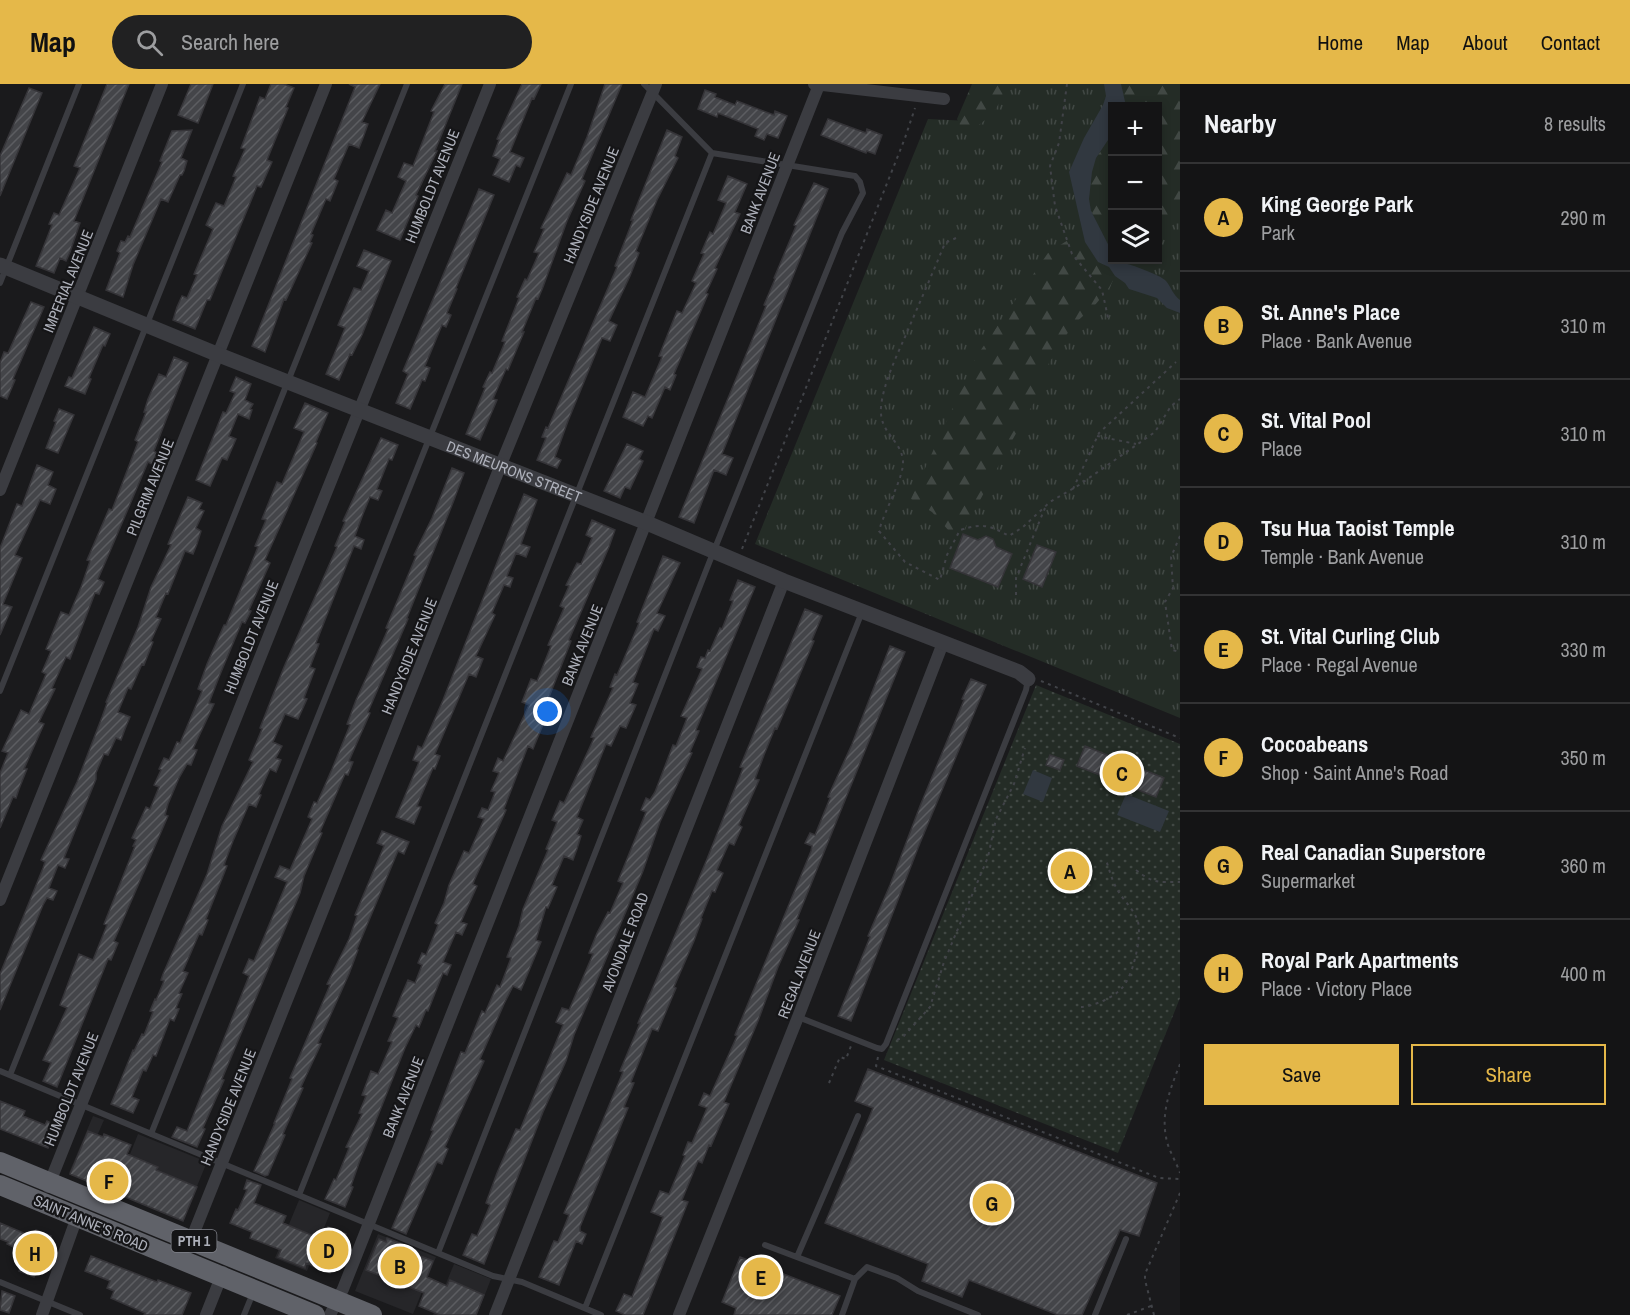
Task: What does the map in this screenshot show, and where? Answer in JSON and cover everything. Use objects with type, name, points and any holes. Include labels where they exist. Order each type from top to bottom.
[{"type":"highway","name":"SAINT ANNE'S ROAD","points":[[0,1162],[229,1256],[333,1308],[372,1315]]},
{"type":"highway","name":"SAINT ANNE'S ROAD","points":[[0,1185],[315,1315]]},
{"type":"street","name":"IMPERIAL AVENUE","points":[[0,490],[162,84]]},
{"type":"street","name":"PILGRIM AVENUE","points":[[0,900],[326,84]]},
{"type":"street","name":"HUMBOLDT AVENUE","points":[[42,1202],[490,84]]},
{"type":"street","points":[[816,85],[944,99]]},
{"type":"street","name":"BANK AVENUE","points":[[333,1308],[369,1224],[647,523],[788,165],[816,85]]},
{"type":"street","name":"HANDYSIDE AVENUE","points":[[191,1240],[651,87]]},
{"type":"street","name":"DES MEURONS STREET","points":[[3,266],[219,355],[1019,672],[1028,679]]},
{"type":"street","name":"AVONDALE ROAD","points":[[495,1315],[784,580]]},
{"type":"street","name":"REGAL AVENUE","points":[[679,1315],[944,643]]},
{"type":"street","points":[[42,1315],[77,1217]]},
{"type":"street","points":[[206,1315],[229,1256]]},
{"type":"lane","points":[[0,283],[3,266],[80,84]]},
{"type":"lane","points":[[0,692],[243,84]]},
{"type":"lane","points":[[10,1075],[407,84]]},
{"type":"lane","points":[[151,1134],[571,84]]},
{"type":"lane","points":[[438,1253],[714,551],[842,233],[862,193],[860,182],[855,176],[712,153],[651,87]]},
{"type":"lane","points":[[299,1195],[712,153]]},
{"type":"lane","points":[[585,1308],[862,611]]},
{"type":"lane","points":[[798,1017],[882,1049],[1026,690],[1028,679]]},
{"type":"lane","points":[[0,1071],[493,1276],[523,1282],[601,1315]]},
{"type":"lane","points":[[797,1257],[858,1116]]},
{"type":"lane","points":[[1095,1315],[1126,1239]]},
{"type":"lane","points":[[765,1245],[855,1279]]},
{"type":"lane","points":[[842,1315],[855,1279],[867,1267],[897,1278],[918,1291],[978,1315]]},
{"type":"lane","points":[[0,1282],[80,1315]]},
{"type":"lane","points":[[244,1315],[254,1290]]},
{"type":"path","points":[[1067,84],[1059,143],[1050,166],[1055,206],[1072,254],[1102,290],[1109,322]]},
{"type":"path","points":[[737,561],[905,138],[919,96]]},
{"type":"path","points":[[956,238],[945,243],[894,363],[881,405],[882,424],[897,444],[903,460],[900,476],[883,515],[879,531],[905,562],[940,580],[947,555],[960,530],[989,525],[1008,536],[1023,527],[1045,507],[1155,432],[1171,406],[1180,399]]},
{"type":"path","points":[[1073,489],[1097,436],[1115,416],[1176,362]]},
{"type":"path","points":[[1097,436],[1137,445]]},
{"type":"path","points":[[1016,596],[1016,578],[1045,507]]},
{"type":"path","points":[[1170,654],[1172,650],[1165,602],[1173,588],[1171,557],[1180,536]]},
{"type":"path","points":[[1172,650],[1180,652]]},
{"type":"path","points":[[1028,679],[1036,680],[1180,738]]},
{"type":"path","points":[[887,1041],[903,1037],[930,1006],[944,962],[988,857],[996,819],[1014,784],[1024,748]]},
{"type":"path","points":[[1081,1007],[1091,1006],[1122,989],[1136,956],[1138,920],[1112,880],[1106,860]]},
{"type":"path","points":[[1136,870],[1150,881],[1180,882]]},
{"type":"path","points":[[829,1083],[840,1057],[846,1059],[853,1039]]},
{"type":"path","points":[[879,1048],[876,1066],[1159,1178],[1180,1179]]},
{"type":"path","points":[[1180,1064],[1169,1090],[1165,1116],[1166,1137],[1180,1173]]},
{"type":"path","points":[[1154,1315],[1145,1274],[1180,1193]]},
{"type":"path","points":[[1127,1315],[1151,1306]]},
{"type":"shaded area","points":[[1104,84],[1121,84],[1125,102],[1108,102],[1108,140],[1096,158],[1089,199],[1091,211],[1108,244],[1108,264],[1129,264],[1163,278],[1180,300],[1180,313],[1167,308],[1157,298],[1129,289],[1109,267],[1098,262],[1085,242],[1069,172],[1106,96]]},
{"type":"shaded area","points":[[1033,770],[1052,778],[1043,802],[1023,794]]},
{"type":"shaded area","points":[[1126,794],[1169,811],[1160,832],[1117,815]]},
{"type":"shaded area","points":[[93,1116],[104,1120],[79,1177],[69,1173]]},
{"type":"shaded area","points":[[138,1134],[207,1162],[183,1220],[115,1192]]},
{"type":"shaded area","points":[[299,1200],[330,1213],[307,1271],[275,1258]]},
{"type":"shaded area","points":[[378,1234],[436,1257],[413,1314],[355,1291]]},
{"type":"shaded area","points":[[454,1264],[491,1279],[477,1315],[433,1315]]},
{"type":"green space","points":[[972,84],[1006,84],[996,109],[980,124],[964,134],[957,119]]},
{"type":"green space","points":[[997,84],[1180,84],[1180,718],[755,544],[928,119],[970,121]]},
{"type":"green space","points":[[1121,84],[1161,84],[1168,91],[1180,97],[1180,205],[1162,227],[1162,102],[1125,102]]},
{"type":"green space","points":[[1108,140],[1108,244],[1091,211],[1089,199],[1096,158]]},
{"type":"green space","points":[[1082,231],[1092,252],[1115,276],[1110,287],[1095,305],[1072,326],[1041,376],[1039,394],[958,541],[932,512],[911,499],[976,357],[1048,253]]},
{"type":"green space","points":[[1036,685],[1180,744],[1180,998],[1118,1153],[884,1060]]},
{"type":"building","points":[[107,84],[129,84],[74,221],[80,223],[70,252],[66,261],[60,258],[54,273],[36,266],[52,225],[49,224],[54,213],[59,215],[80,168],[74,166]]},
{"type":"building","points":[[191,84],[213,84],[198,123],[178,115]]},
{"type":"building","points":[[271,84],[284,84],[294,88],[267,160],[272,162],[261,187],[257,186],[210,300],[207,300],[195,329],[173,320],[177,307],[182,296],[187,298],[197,275],[194,274],[213,229],[206,225],[216,203],[224,206],[236,177],[233,176],[245,149],[241,148],[260,97],[265,99]]},
{"type":"building","points":[[349,84],[380,84],[362,122],[368,124],[359,148],[349,144],[334,179],[338,181],[330,201],[326,199],[311,234],[313,235],[310,242],[312,243],[286,300],[284,299],[265,352],[252,346],[355,87]]},
{"type":"building","points":[[445,84],[462,84],[400,240],[377,230],[386,210],[392,213],[406,181],[398,177],[404,163],[413,166],[434,112],[431,111]]},
{"type":"building","points":[[522,84],[541,84],[534,99],[532,98],[510,152],[524,158],[520,167],[516,165],[509,182],[493,175],[500,159],[493,156],[499,140],[497,139]]},
{"type":"building","points":[[605,84],[622,84],[582,179],[585,181],[567,221],[543,287],[538,299],[536,298],[508,370],[506,369],[493,399],[497,400],[480,440],[466,434],[485,388],[483,387],[490,372],[492,373],[505,342],[502,341],[519,298],[517,297],[539,253],[534,252],[544,229],[541,228],[567,173],[571,175]]},
{"type":"building","points":[[29,88],[42,93],[0,196],[0,156]]},
{"type":"building","points":[[705,90],[735,105],[737,101],[774,115],[775,111],[787,116],[778,138],[767,134],[764,140],[755,136],[758,129],[718,113],[717,117],[698,109]]},
{"type":"building","points":[[828,119],[866,133],[867,129],[882,135],[875,154],[867,151],[866,153],[821,135]]},
{"type":"building","points":[[192,130],[181,158],[187,161],[184,171],[168,202],[161,199],[133,265],[123,297],[106,290],[120,253],[117,251],[121,241],[125,242],[128,236],[130,237],[162,162],[160,161],[172,131]]},
{"type":"building","points":[[667,130],[682,137],[675,156],[678,158],[657,200],[636,251],[639,253],[630,276],[609,321],[617,325],[610,341],[602,338],[568,421],[555,457],[561,460],[557,468],[537,460],[546,438],[542,437],[546,427],[548,428],[617,267],[615,266],[633,220],[631,220]]},
{"type":"building","points":[[728,176],[747,184],[735,212],[740,214],[715,268],[717,269],[706,293],[708,294],[674,374],[676,375],[670,390],[665,387],[652,418],[648,416],[643,426],[623,417],[633,392],[645,397],[662,357],[659,356],[677,311],[682,313],[696,283],[692,281],[704,254],[701,253],[710,232],[713,234],[726,203],[718,200]]},
{"type":"building","points":[[814,183],[828,189],[722,454],[733,458],[726,475],[714,470],[694,523],[679,517],[766,306],[764,305],[774,278],[796,226],[794,225]]},
{"type":"building","points":[[479,189],[494,195],[447,313],[451,315],[446,327],[442,325],[425,366],[430,368],[425,381],[422,380],[410,409],[396,403],[408,374],[403,371]]},
{"type":"building","points":[[364,250],[391,261],[362,335],[352,355],[350,354],[339,380],[326,374],[345,328],[338,325],[354,288],[361,290],[369,271],[357,266]]},
{"type":"building","points":[[31,302],[44,307],[13,379],[15,380],[7,399],[0,396],[0,363],[4,352],[8,353]]},
{"type":"building","points":[[94,327],[110,334],[89,378],[91,379],[85,394],[65,386],[69,377],[72,378]]},
{"type":"building","points":[[174,357],[188,363],[154,451],[157,453],[152,464],[148,462],[98,579],[104,582],[99,594],[95,593],[70,659],[66,657],[52,688],[55,689],[39,722],[44,724],[24,769],[27,769],[16,798],[13,797],[0,828],[0,773],[8,753],[2,751],[21,710],[29,714],[46,674],[42,672],[51,651],[46,649],[61,612],[69,615],[90,561],[87,560],[109,509],[112,510],[138,442],[135,440],[146,412],[144,412],[148,399],[159,374],[166,377]]},
{"type":"building","points":[[236,377],[251,384],[245,400],[253,404],[250,409],[252,410],[249,419],[238,414],[229,436],[236,439],[227,460],[222,458],[210,486],[196,480],[223,412],[226,413],[235,393],[230,391]]},
{"type":"building","points":[[305,403],[328,413],[265,560],[270,563],[249,610],[251,611],[245,623],[242,622],[219,677],[209,703],[214,704],[193,749],[197,750],[191,765],[187,764],[168,804],[165,815],[168,816],[114,941],[118,943],[111,960],[108,959],[57,1087],[43,1081],[51,1063],[43,1060],[67,1008],[60,1005],[79,954],[93,960],[107,925],[104,924],[135,846],[133,846],[136,840],[132,838],[146,807],[150,809],[159,787],[154,785],[161,770],[159,769],[164,758],[169,760],[177,742],[180,743],[202,691],[198,689],[207,664],[226,625],[258,547],[255,546],[266,520],[262,519],[277,482],[282,484],[304,432],[294,428]]},
{"type":"building","points":[[59,409],[74,415],[58,453],[46,448]]},
{"type":"building","points":[[381,438],[398,445],[392,460],[389,459],[377,489],[382,491],[378,500],[370,497],[355,536],[364,540],[361,549],[354,546],[316,643],[319,644],[310,667],[315,669],[304,698],[307,699],[298,719],[285,714],[273,742],[282,746],[276,758],[281,760],[276,772],[270,769],[256,807],[249,804],[233,841],[224,865],[227,866],[206,919],[208,920],[202,935],[199,934],[183,971],[188,973],[179,993],[182,994],[176,1008],[179,1009],[174,1021],[170,1019],[156,1056],[153,1055],[146,1071],[143,1070],[132,1097],[139,1100],[133,1113],[111,1104],[133,1050],[142,1034],[144,1035],[153,1012],[150,1011],[164,981],[161,980],[163,974],[207,874],[222,826],[253,762],[249,760],[284,667],[337,547],[335,546],[345,522],[343,521]]},
{"type":"building","points":[[627,444],[643,451],[639,459],[643,461],[630,489],[625,487],[620,498],[604,491]]},
{"type":"building","points":[[37,465],[53,472],[48,485],[56,489],[50,504],[40,500],[15,555],[22,558],[3,604],[12,607],[0,635],[0,548],[17,504],[22,506]]},
{"type":"building","points":[[452,468],[464,473],[454,500],[349,761],[353,762],[348,775],[345,774],[320,832],[322,833],[304,876],[300,893],[222,1079],[224,1080],[197,1147],[172,1137],[177,1127],[187,1131],[249,976],[243,973],[249,959],[254,961],[287,882],[275,877],[280,866],[290,870],[312,819],[308,817],[314,802],[317,803],[332,769],[350,725],[347,724],[356,700],[388,629],[386,628],[416,556],[414,555]]},
{"type":"building","points":[[524,494],[537,500],[521,544],[530,547],[526,557],[516,553],[507,576],[513,578],[510,587],[504,585],[492,613],[495,615],[476,656],[483,659],[476,677],[469,674],[435,754],[440,756],[417,806],[421,807],[414,824],[396,817],[419,762],[413,760],[418,746],[422,748],[443,700]]},
{"type":"building","points":[[188,497],[202,503],[199,509],[204,511],[196,528],[201,531],[197,544],[193,554],[185,551],[168,594],[166,593],[156,617],[161,619],[144,665],[142,664],[131,689],[128,688],[118,712],[130,717],[121,740],[116,738],[108,755],[104,754],[64,858],[69,859],[65,868],[58,865],[49,888],[57,891],[53,900],[47,898],[43,905],[0,1010],[0,974],[43,868],[45,862],[41,860],[77,782],[106,702],[138,627],[151,587],[171,545],[168,544]]},
{"type":"building","points":[[592,520],[615,530],[609,547],[569,640],[571,641],[542,715],[546,717],[533,749],[528,746],[504,809],[506,810],[474,881],[473,884],[477,886],[461,922],[467,924],[462,935],[456,932],[443,962],[451,965],[447,975],[443,973],[428,1011],[426,1010],[419,1027],[416,1025],[405,1048],[359,1163],[345,1207],[325,1199],[334,1179],[336,1180],[349,1148],[346,1147],[362,1114],[359,1113],[366,1096],[362,1095],[371,1071],[378,1074],[392,1042],[388,1041],[398,1018],[393,1016],[408,980],[415,983],[422,965],[418,963],[422,953],[426,955],[438,925],[435,923],[449,885],[464,851],[469,853],[484,819],[478,817],[482,808],[488,810],[495,792],[491,791],[499,773],[493,771],[498,758],[503,761],[529,705],[522,702],[531,679],[537,681],[551,646],[548,645],[564,608],[560,606],[569,586],[566,585],[577,563],[581,564],[592,538],[586,535]]},
{"type":"building","points":[[963,534],[978,540],[986,536],[993,539],[996,547],[1012,554],[998,587],[950,568]]},
{"type":"building","points":[[1037,545],[1056,552],[1042,587],[1023,579]]},
{"type":"building","points":[[663,556],[680,563],[657,613],[665,616],[658,631],[654,629],[633,682],[638,684],[630,703],[636,705],[626,728],[620,726],[611,746],[606,744],[577,817],[583,820],[577,834],[581,836],[573,860],[564,856],[552,885],[557,887],[548,908],[546,907],[536,940],[541,942],[521,990],[513,986],[504,1004],[480,1059],[484,1061],[445,1147],[448,1149],[442,1164],[437,1162],[406,1234],[392,1228],[433,1131],[431,1130],[461,1052],[465,1053],[482,1011],[485,1013],[497,985],[500,987],[511,958],[507,957],[523,909],[548,850],[546,849],[557,822],[552,820],[560,801],[564,803],[594,738],[591,737],[613,688],[610,687],[615,674],[617,675],[639,623],[637,622]]},
{"type":"building","points":[[738,580],[755,587],[696,730],[699,731],[690,752],[692,753],[660,822],[643,871],[574,1035],[566,1061],[543,1112],[484,1264],[463,1255],[472,1234],[477,1236],[490,1205],[486,1203],[497,1173],[516,1129],[520,1130],[563,1025],[556,1022],[562,1008],[569,1010],[593,954],[589,953],[597,933],[608,912],[610,913],[623,883],[618,881],[646,812],[641,810],[646,798],[650,800],[655,792],[673,745],[676,746],[687,718],[681,716],[702,669],[697,667],[701,657],[705,658],[708,650],[710,651],[720,628],[722,629]]},
{"type":"building","points":[[805,609],[822,616],[812,640],[814,641],[764,755],[755,779],[759,780],[739,825],[742,827],[734,845],[729,843],[717,870],[723,873],[715,892],[712,891],[674,987],[676,988],[658,1031],[652,1029],[631,1082],[634,1083],[624,1107],[628,1108],[580,1227],[580,1231],[586,1234],[582,1244],[576,1241],[559,1285],[539,1277],[554,1241],[558,1242],[569,1215],[564,1213],[623,1072],[620,1071],[640,1023],[638,1023],[707,859],[743,768],[740,767]]},
{"type":"building","points":[[890,646],[905,652],[724,1102],[729,1104],[702,1163],[698,1161],[682,1200],[688,1202],[643,1315],[625,1315],[616,1311],[624,1294],[632,1297],[663,1217],[651,1212],[660,1191],[669,1194],[685,1156],[683,1155],[688,1142],[692,1143],[707,1108],[699,1105],[704,1093],[710,1096],[737,1036],[735,1035],[811,851],[812,846],[805,843],[810,833],[815,835],[830,798],[828,797],[852,744]]},
{"type":"building","points":[[971,679],[986,685],[920,843],[851,1021],[838,1016]]},
{"type":"building","points":[[1085,746],[1164,778],[1156,797],[1077,766]]},
{"type":"building","points":[[1050,755],[1064,760],[1060,770],[1046,765]]},
{"type":"building","points":[[382,831],[409,842],[404,854],[398,851],[357,949],[349,974],[318,1043],[321,1044],[301,1087],[303,1088],[283,1134],[285,1135],[268,1175],[265,1176],[254,1171],[275,1123],[292,1079],[290,1078],[330,985],[327,984],[349,939],[357,916],[355,915],[384,846],[377,843]]},
{"type":"building","points":[[868,1069],[1157,1183],[1139,1236],[1120,1230],[1082,1315],[1058,1315],[969,1280],[962,1297],[922,1281],[928,1264],[825,1223],[873,1108],[855,1101]]},
{"type":"building","points":[[0,1101],[25,1111],[23,1116],[45,1125],[47,1121],[57,1126],[48,1148],[0,1129]]},
{"type":"building","points":[[88,1131],[103,1137],[104,1134],[131,1145],[127,1154],[158,1167],[156,1170],[197,1187],[183,1221],[70,1174]]},
{"type":"building","points":[[247,1180],[261,1185],[254,1203],[286,1216],[283,1223],[323,1240],[328,1227],[346,1234],[330,1273],[306,1263],[305,1268],[278,1257],[281,1250],[250,1238],[252,1232],[230,1223],[247,1190],[244,1189]]},
{"type":"building","points":[[0,1223],[33,1237],[36,1230],[51,1236],[34,1277],[19,1271],[26,1253],[0,1239]]},
{"type":"building","points":[[387,1238],[402,1244],[400,1248],[433,1261],[427,1277],[447,1286],[450,1280],[484,1295],[476,1315],[440,1315],[419,1306],[424,1293],[366,1270],[379,1239],[386,1242]]},
{"type":"building","points":[[91,1256],[191,1293],[182,1315],[144,1315],[145,1313],[111,1298],[114,1291],[107,1288],[110,1281],[85,1271]]},
{"type":"building","points":[[740,1257],[840,1296],[832,1315],[734,1315],[736,1308],[722,1302]]},
{"type":"building","points":[[2,1291],[15,1296],[9,1313],[0,1310]]},
{"type":"place","name":"St. Vital Pool","points":[[1122,773]]},
{"type":"place","name":"King George Park","points":[[1070,871]]},
{"type":"place","name":"Cocoabeans","points":[[109,1181]]},
{"type":"place","name":"Real Canadian Superstore","points":[[992,1203]]},
{"type":"place","name":"Tsu Hua Taoist Temple","points":[[329,1250]]},
{"type":"place","name":"Royal Park Apartments","points":[[35,1253]]},
{"type":"place","name":"St. Anne's Place","points":[[400,1266]]},
{"type":"place","name":"St. Vital Curling Club","points":[[761,1277]]}]
